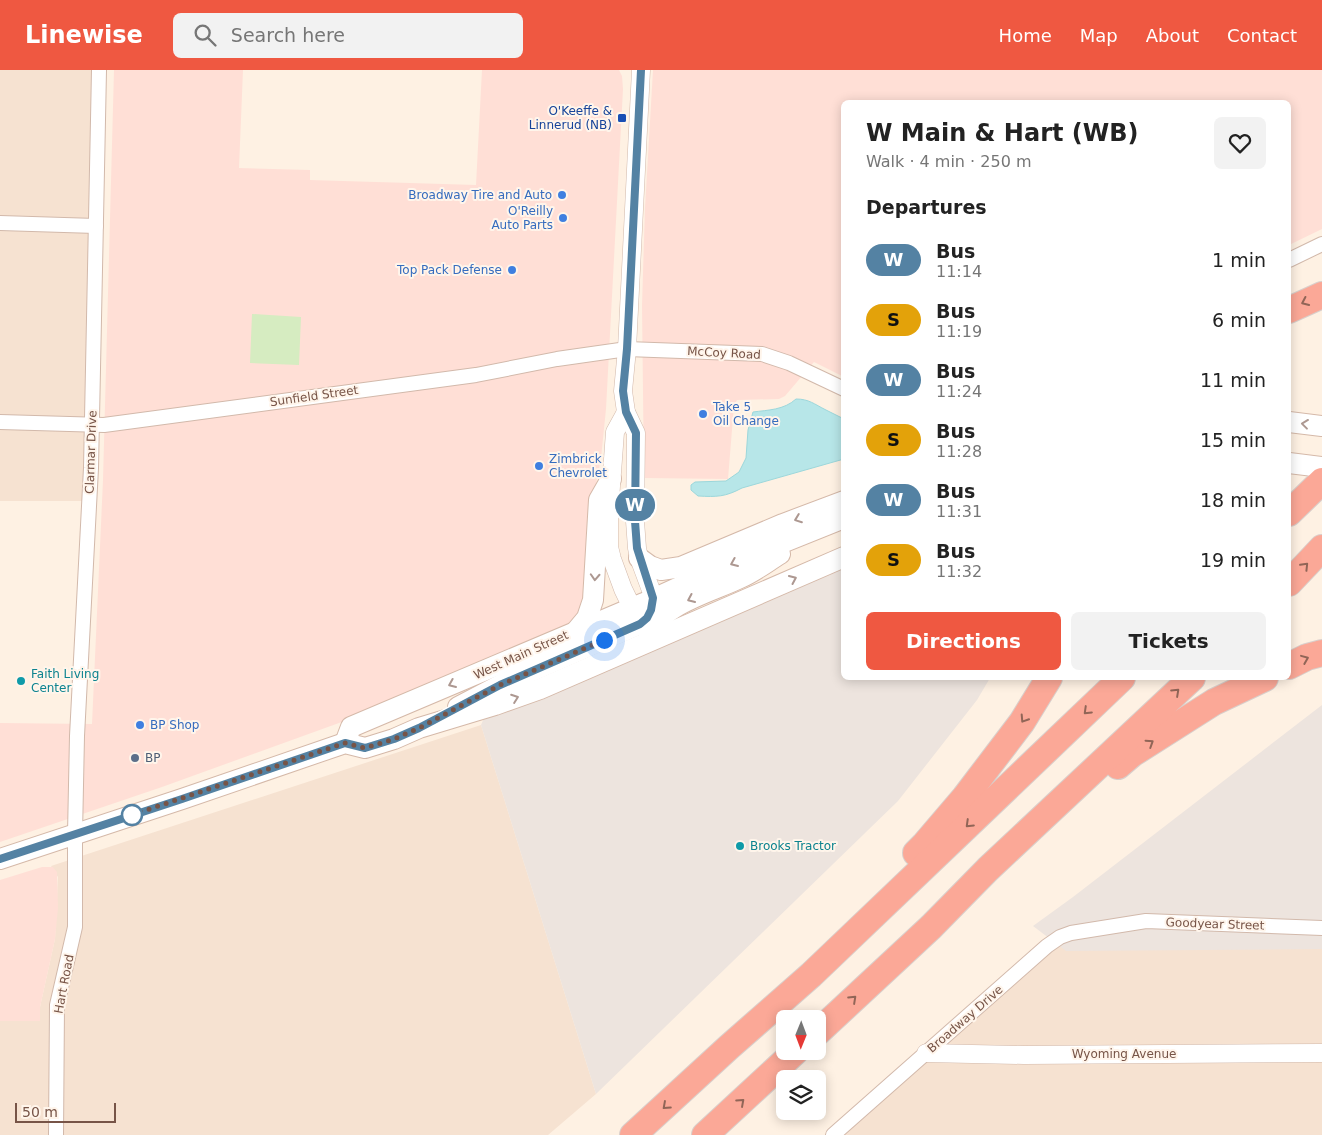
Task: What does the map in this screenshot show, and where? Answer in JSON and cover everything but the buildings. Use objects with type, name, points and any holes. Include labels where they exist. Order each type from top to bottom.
[{"type":"highway","points":[[1291,309],[1322,295]]},
{"type":"highway","points":[[1291,511],[1322,481]]},
{"type":"highway","points":[[1291,581],[1322,548]]},
{"type":"highway","points":[[1291,665],[1322,653]]},
{"type":"highway","points":[[698,1077],[878,890],[924,845],[965,797],[1022,722],[1049,680]]},
{"type":"highway","points":[[633,1135],[818,968],[1120,680]]},
{"type":"highway","points":[[826,1025],[931,927],[988,869],[1190,680]]},
{"type":"highway","points":[[988,869],[1056,819],[1132,754],[1214,702],[1261,680]]},
{"type":"highway","points":[[705,1135],[786,1060]]},
{"type":"main road","points":[[1291,422],[1322,426]]},
{"type":"main road","points":[[1291,463],[1322,467]]},
{"type":"main road","points":[[577,630],[587,618],[593,600],[599,500],[611,479]]},
{"type":"main road","points":[[638,553],[650,566],[661,570],[681,567],[783,524],[841,502]]},
{"type":"main road","name":"West Main Street","points":[[0,859],[345,743],[365,748],[394,739],[419,728],[540,689],[640,624],[653,598],[732,563],[841,519]]},
{"type":"main road","points":[[665,625],[672,609],[742,578],[778,555],[808,532]]},
{"type":"main road","name":"West Main Street","points":[[345,743],[351,727],[577,630],[640,624],[665,625],[841,558]]},
{"type":"street","name":"Clarmar Drive","points":[[75,834],[79,681],[92,424],[99,70]]},
{"type":"street","points":[[638,553],[635,521],[636,433],[626,412],[623,391],[627,349],[641,70]]},
{"type":"street","points":[[0,222],[96,226]]},
{"type":"street","points":[[1291,259],[1322,244]]},
{"type":"street","name":"McCoy Road","points":[[627,349],[762,354],[789,363],[841,389]]},
{"type":"street","name":"Sunfield Street","points":[[0,422],[113,424],[476,375],[557,358],[627,349]]},
{"type":"street","points":[[626,412],[615,432],[609,513],[609,547],[618,575],[640,624]]},
{"type":"street","points":[[611,479],[616,480],[622,486],[625,504],[624,524],[638,553],[653,598],[665,625]]},
{"type":"street","name":"Hart Road","points":[[56,1135],[57,1005],[75,928],[75,834]]},
{"type":"street","name":"Goodyear Street","points":[[1108,927],[1146,921],[1322,928]]},
{"type":"street","name":"Broadway Drive","points":[[833,1135],[1047,946],[1060,937],[1071,933],[1108,927]]},
{"type":"street","name":"Wyoming Avenue","points":[[926,1053],[1322,1053]]},
{"type":"shaded area","points":[[0,70],[99,70],[89,501],[0,501]]},
{"type":"shaded area","points":[[114,70],[243,70],[239,168],[310,170],[310,180],[476,185],[482,70],[619,70],[622,76],[623,89],[606,409],[601,458],[593,500],[587,600],[572,623],[350,719],[162,787],[0,842],[0,723],[92,724],[103,480]]},
{"type":"shaded area","points":[[653,70],[1322,70],[1322,229],[1291,244],[1291,100],[841,100],[841,376],[814,362],[785,396],[779,399],[737,400],[734,405],[728,479],[644,478],[642,306],[645,208]]},
{"type":"shaded area","points":[[841,569],[841,680],[989,680],[977,700],[898,801],[596,1094],[481,725],[484,718]]},
{"type":"shaded area","points":[[1322,705],[1322,949],[1066,951],[1033,926],[1073,897]]},
{"type":"shaded area","points":[[481,725],[596,1094],[548,1135],[0,1135],[0,1021],[40,1021],[40,1007],[55,939],[58,877],[51,866]]},
{"type":"shaded area","points":[[42,867],[53,867],[57,872],[58,908],[55,939],[40,1007],[40,1021],[0,1021],[0,880]]},
{"type":"shaded area","points":[[1322,928],[1322,1135],[833,1135],[1047,946]]},
{"type":"green space","points":[[252,314],[301,317],[299,365],[250,363]]},
{"type":"water","points":[[796,399],[811,402],[841,417],[841,460],[742,488],[721,496],[698,496],[691,490],[691,485],[695,482],[726,481],[739,472],[746,458],[748,430],[753,412],[770,410],[791,403]]},
{"type":"bus line","name":"W","points":[[0,859],[345,743],[365,748],[394,739],[419,728],[500,685],[640,624],[647,618],[651,610],[653,598],[637,548],[635,521],[636,433],[626,412],[623,391],[627,349],[641,70]]},
{"type":"place","name":"O'Keeffe & Linnerud (NB)","points":[[622,118]]},
{"type":"place","name":"Broadway Tire and Auto","points":[[562,195]]},
{"type":"place","name":"O'Reilly Auto Parts","points":[[563,218]]},
{"type":"place","name":"Top Pack Defense","points":[[512,270]]},
{"type":"place","name":"Take 5 Oil Change","points":[[703,414]]},
{"type":"place","name":"Zimbrick Chevrolet","points":[[539,466]]},
{"type":"place","name":"Faith Living Center","points":[[21,681]]},
{"type":"place","name":"BP Shop","points":[[140,725]]},
{"type":"place","name":"BP","points":[[135,758]]},
{"type":"place","name":"Brooks Tractor","points":[[740,846]]},
{"type":"route","points":[[132,815],[345,743],[365,748],[394,739],[419,728],[500,685],[604,640]]}]
